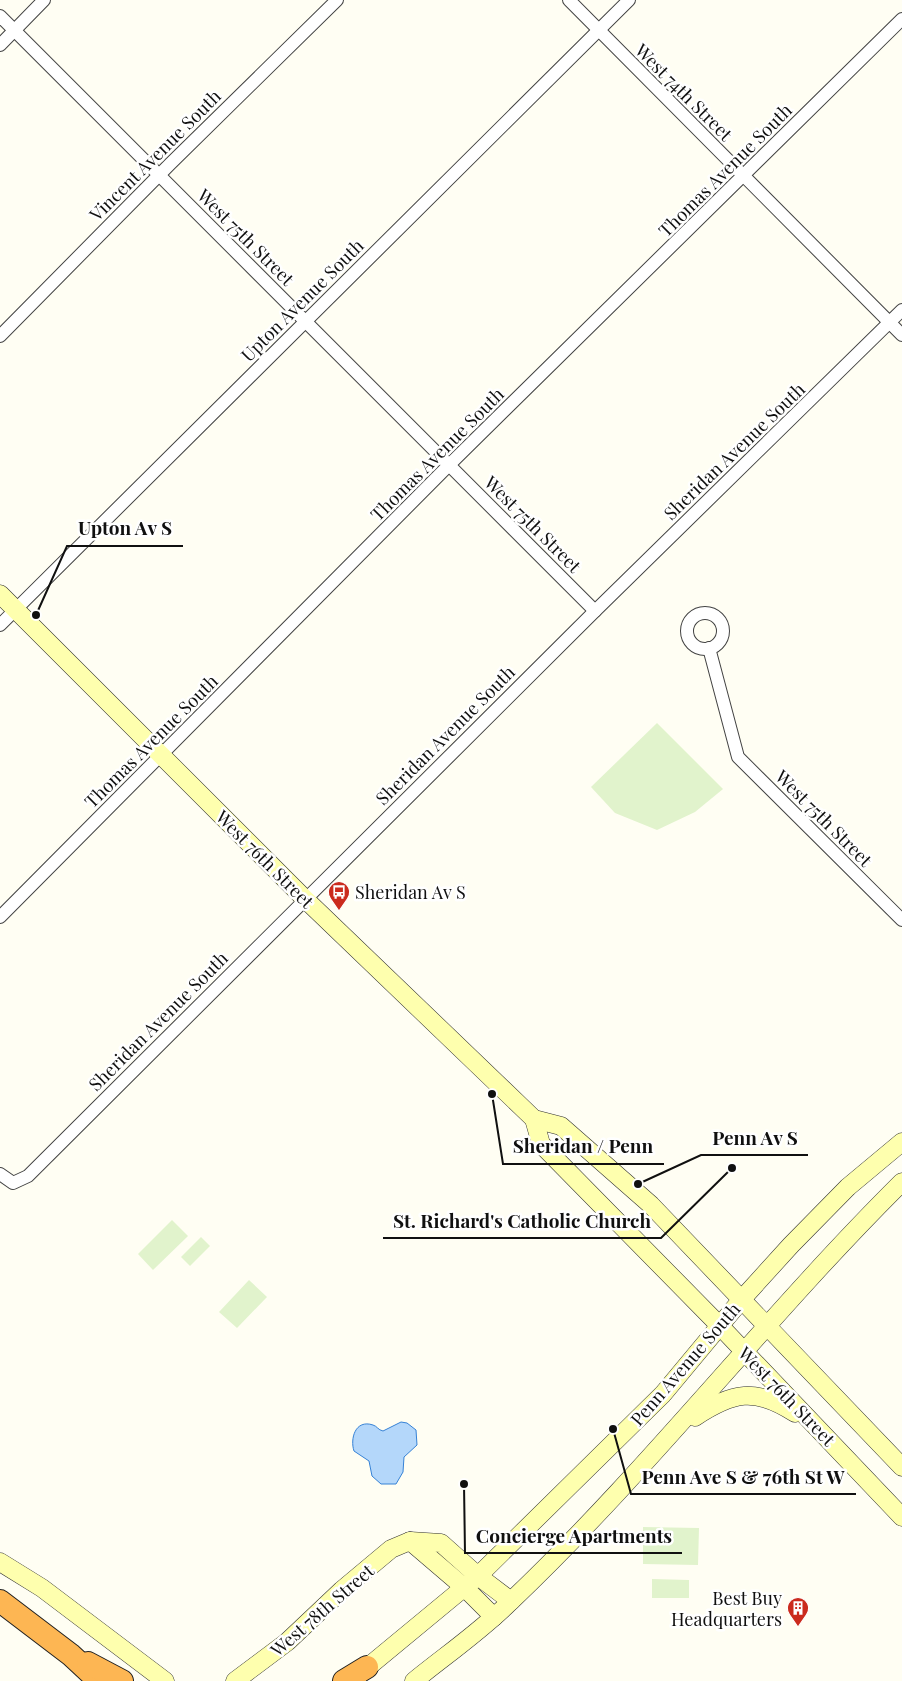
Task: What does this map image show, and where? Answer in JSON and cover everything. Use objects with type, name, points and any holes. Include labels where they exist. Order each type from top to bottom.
[{"type":"highway","points":[[0,1601],[71,1655],[99,1681]]},
{"type":"highway","points":[[71,1655],[122,1681]]},
{"type":"highway","points":[[344,1681],[359,1674]]},
{"type":"street","points":[[0,45],[44,0]]},
{"type":"street","name":"Vincent Avenue South","points":[[0,336],[159,175],[337,0]]},
{"type":"street","name":"West 74th Street","points":[[569,0],[902,335]]},
{"type":"street","name":"Upton Avenue South","points":[[0,625],[629,0]]},
{"type":"street","name":"West 75th Street","points":[[0,16],[595,611]]},
{"type":"street","name":"Thomas Avenue South","points":[[0,917],[450,465],[902,19]]},
{"type":"street","name":"Sheridan Avenue South","points":[[0,1174],[13,1183],[28,1176],[304,899],[902,310]]},
{"type":"street","name":"West 76th Street","points":[[0,594],[304,899],[534,1120],[541,1144],[720,1326],[902,1517]]},
{"type":"street","name":"West 75th Street","points":[[709,648],[738,757],[902,920]]},
{"type":"street","name":"West 76th Street","points":[[534,1120],[561,1126],[651,1205],[902,1466]]},
{"type":"street","name":"Penn Avenue South","points":[[359,1674],[478,1576],[663,1394],[742,1299],[791,1245],[848,1188],[902,1142]]},
{"type":"street","name":"Penn Avenue South","points":[[414,1681],[512,1601],[679,1428],[767,1325],[863,1221],[902,1182]]},
{"type":"street","points":[[679,1428],[727,1398],[746,1395],[778,1402],[816,1427]]},
{"type":"street","points":[[410,1541],[441,1543],[478,1576],[512,1601]]},
{"type":"street","points":[[410,1541],[465,1588],[494,1617]]},
{"type":"street","name":"West 78th Street","points":[[235,1681],[287,1642],[342,1590],[392,1549],[410,1541]]},
{"type":"street","points":[[0,1562],[42,1588],[165,1681]]},
{"type":"green space","points":[[657,723],[723,789],[695,812],[657,830],[615,813],[591,787]]},
{"type":"green space","points":[[172,1220],[188,1236],[153,1270],[138,1254]]},
{"type":"green space","points":[[201,1237],[210,1246],[190,1266],[181,1257]]},
{"type":"green space","points":[[249,1280],[267,1297],[237,1328],[219,1312]]},
{"type":"green space","points":[[643,1527],[699,1528],[698,1565],[643,1564]]},
{"type":"green space","points":[[652,1579],[689,1580],[689,1598],[652,1598]]},
{"type":"water","points":[[401,1422],[407,1423],[416,1430],[417,1445],[404,1457],[403,1472],[396,1484],[381,1484],[372,1476],[369,1461],[354,1451],[355,1431],[358,1427],[367,1424],[376,1426],[383,1431]]},
{"type":"place","name":"Upton Av S","points":[[36,615]]},
{"type":"place","name":"Sheridan Av S","points":[[339,911]]},
{"type":"place","name":"Sheridan / Penn","points":[[492,1094]]},
{"type":"place","name":"St. Richard's Catholic Church","points":[[732,1168]]},
{"type":"place","name":"Penn Av S","points":[[638,1184]]},
{"type":"place","name":"Penn Ave S & 76th St W","points":[[613,1429]]},
{"type":"place","name":"Concierge Apartments","points":[[464,1484]]},
{"type":"place","name":"Best Buy Headquarters","points":[[798,1627]]}]
